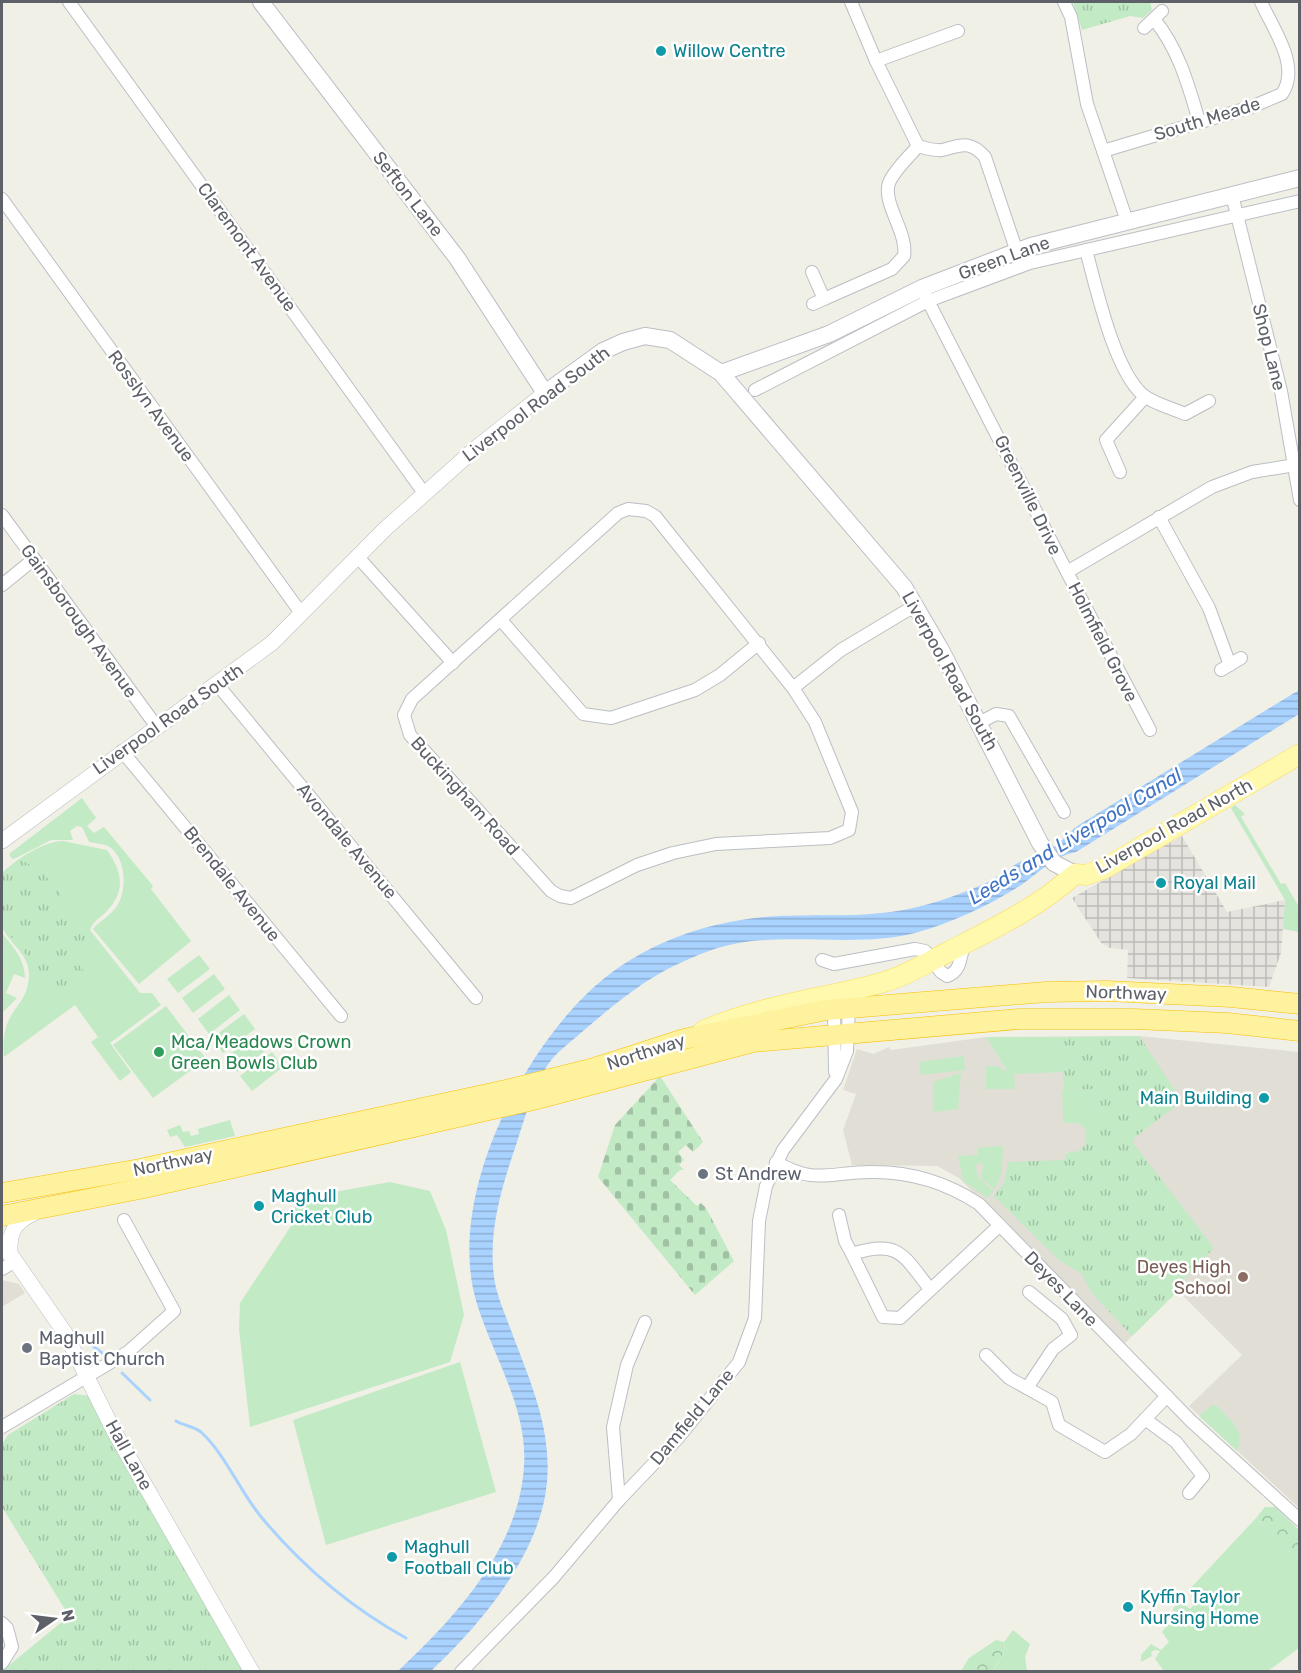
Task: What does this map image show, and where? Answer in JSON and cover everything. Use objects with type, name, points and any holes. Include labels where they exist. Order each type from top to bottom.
[{"type":"highway","name":"Northway","points":[[2,1216],[144,1188],[502,1099],[841,1021],[1046,992],[1107,991],[1231,997],[1299,1004]]},
{"type":"highway","name":"Northway","points":[[537,1091],[684,1039],[787,1018],[841,1021],[1134,1019],[1299,1031]]},
{"type":"highway","name":"Northway","points":[[2,1193],[140,1169],[502,1099]]},
{"type":"main road","name":"Sefton Lane","points":[[261,2],[457,258],[545,393]]},
{"type":"main road","name":"Green Lane","points":[[721,373],[829,334],[925,295],[1017,252],[1299,178]]},
{"type":"main road","name":"Liverpool Road South","points":[[545,393],[614,345],[645,336],[670,340],[721,373],[892,572],[916,605],[1040,843],[1054,863],[1075,874]]},
{"type":"main road","name":"Liverpool Road North","points":[[684,1039],[726,1021],[780,1005],[893,979],[963,945],[1050,895],[1075,874],[1086,875],[1105,868],[1299,754]]},
{"type":"street","name":"Claremont Avenue","points":[[69,2],[424,493]]},
{"type":"street","points":[[851,2],[876,61],[918,146]]},
{"type":"street","points":[[1064,2],[1071,17],[1087,104],[1127,222]]},
{"type":"street","name":"South Meade","points":[[1103,151],[1272,100],[1282,94],[1288,86],[1291,74],[1289,61],[1260,2]]},
{"type":"street","points":[[1144,28],[1158,15],[1182,65],[1199,121]]},
{"type":"street","points":[[876,61],[958,31]]},
{"type":"street","points":[[918,146],[936,150],[958,144],[977,147],[989,166],[1017,252]]},
{"type":"street","points":[[812,272],[818,301],[892,269],[904,256],[904,240],[889,196],[888,185],[918,146]]},
{"type":"street","name":"Shop Lane","points":[[1232,195],[1294,436],[1299,500]]},
{"type":"street","name":"Rosslyn Avenue","points":[[2,199],[301,613]]},
{"type":"street","points":[[755,390],[925,295],[1030,263],[1299,201]]},
{"type":"street","points":[[1086,250],[1115,345],[1133,385],[1145,397],[1185,414],[1209,401]]},
{"type":"street","name":"Greenville Drive","points":[[925,295],[1067,572],[1222,483],[1252,472],[1295,465]]},
{"type":"street","name":"Liverpool Road South","points":[[2,841],[272,643],[357,556],[424,493],[545,393]]},
{"type":"street","points":[[1120,472],[1106,440],[1145,397]]},
{"type":"street","name":"Buckingham Road","points":[[637,509],[655,516],[759,643],[815,722],[852,812],[849,830],[841,836],[830,838],[716,844],[674,853],[637,865],[571,898],[550,891],[410,735],[405,726],[406,707],[501,620],[618,513],[637,509]]},
{"type":"street","name":"Gainsborough Avenue","points":[[2,515],[157,726]]},
{"type":"street","points":[[1159,518],[1209,608],[1225,668],[1242,658]]},
{"type":"street","points":[[357,556],[453,663]]},
{"type":"street","points":[[2,585],[34,560]]},
{"type":"street","name":"Holmfield Grove","points":[[1067,572],[1144,710],[1150,730]]},
{"type":"street","points":[[793,688],[841,650],[916,605]]},
{"type":"street","points":[[501,620],[583,714],[597,718],[611,718],[695,690],[720,675],[759,643]]},
{"type":"street","name":"Avondale Avenue","points":[[217,684],[476,998]]},
{"type":"street","points":[[979,723],[996,714],[1009,716],[1064,812]]},
{"type":"street","name":"Brendale Avenue","points":[[122,751],[341,1016]]},
{"type":"street","points":[[822,960],[834,964],[915,949],[925,951],[933,960]]},
{"type":"street","name":"Damfield Lane","points":[[461,1671],[554,1577],[619,1500],[679,1437],[739,1362],[749,1341],[755,1318],[759,1221],[766,1186],[776,1162],[836,1079],[841,1021]]},
{"type":"street","name":"Deyes Lane","points":[[776,1162],[795,1174],[809,1177],[873,1172],[897,1173],[957,1189],[979,1204],[1167,1396],[1299,1520]]},
{"type":"street","points":[[7,1257],[13,1229],[20,1221],[44,1208]]},
{"type":"street","points":[[839,1215],[845,1241],[883,1317],[900,1318],[999,1226]]},
{"type":"street","points":[[2,1427],[87,1374],[128,1352],[174,1311],[124,1221]]},
{"type":"street","points":[[852,1254],[877,1246],[890,1249],[904,1256],[930,1289]]},
{"type":"street","name":"Hall Lane","points":[[7,1257],[65,1333],[114,1431],[252,1671]]},
{"type":"street","points":[[1027,1388],[1053,1349],[1071,1335],[1062,1320],[1029,1292]]},
{"type":"street","points":[[619,1500],[613,1427],[627,1365],[645,1322]]},
{"type":"street","points":[[986,1355],[1009,1378],[1052,1402],[1059,1425],[1105,1452],[1131,1434],[1167,1396]]},
{"type":"street","points":[[1144,1419],[1176,1442],[1203,1476],[1189,1493]]},
{"type":"street","points":[[2,1623],[7,1628],[12,1647],[2,1663]]},
{"type":"shaded area","points":[[1182,836],[1227,912],[1285,900],[1281,953],[1269,987],[1127,978],[1128,950],[1110,948],[1102,944],[1072,898]]},
{"type":"shaded area","points":[[1139,1036],[1299,1052],[1299,1508],[1189,1406],[1242,1355],[1178,1291],[1124,1344],[959,1178],[937,1166],[852,1165],[843,1130],[856,1094],[843,1090],[857,1049],[873,1054],[889,1047],[891,1050],[986,1037]]},
{"type":"shaded area","points":[[2,1280],[19,1284],[25,1293],[2,1307]]},
{"type":"green space","points":[[1073,2],[1150,2],[1152,10],[1143,18],[1130,16],[1082,30]]},
{"type":"green space","points":[[82,798],[96,818],[87,826],[94,833],[104,827],[153,886],[151,889],[191,941],[139,984],[93,929],[115,909],[120,900],[124,883],[123,874],[119,858],[114,851],[108,846],[89,842],[82,827],[77,826],[70,831],[73,840],[51,840],[12,859],[9,854]]},
{"type":"green space","points":[[1235,805],[1245,814],[1241,817],[1281,884],[1285,883],[1299,907],[1299,932],[1283,929],[1285,900],[1231,808]]},
{"type":"green space","points":[[63,841],[107,850],[112,858],[119,875],[119,890],[112,905],[90,930],[140,993],[152,993],[161,1005],[110,1043],[131,1072],[120,1081],[91,1042],[98,1037],[75,1005],[4,1057],[6,1028],[27,988],[29,969],[24,957],[3,929],[2,873],[30,852],[47,844]]},
{"type":"green space","points":[[22,858],[26,863],[41,870],[91,933],[71,956],[84,971],[63,994],[48,981],[2,926],[2,873]]},
{"type":"green space","points":[[2,933],[21,959],[25,978],[14,974],[6,993],[17,998],[2,1013]]},
{"type":"green space","points":[[199,955],[210,969],[178,993],[167,979]]},
{"type":"green space","points":[[214,974],[225,989],[193,1013],[182,998]]},
{"type":"green space","points":[[229,995],[240,1010],[209,1034],[198,1019]]},
{"type":"green space","name":"Mca/Meadows Crown Green Bowls Club","points":[[166,1006],[206,1059],[153,1098],[113,1045]]},
{"type":"green space","points":[[244,1014],[255,1029],[223,1053],[212,1038]]},
{"type":"green space","points":[[258,1033],[269,1048],[237,1072],[226,1057]]},
{"type":"green space","points":[[1139,1036],[1182,1101],[1134,1138],[1134,1144],[1214,1248],[1175,1288],[1178,1291],[1132,1336],[1092,1293],[1081,1273],[1059,1260],[994,1196],[1004,1183],[1008,1162],[1065,1160],[1066,1153],[1079,1151],[1086,1144],[1085,1129],[1095,1118],[1094,1089],[1064,1090],[1061,1037]]},
{"type":"green space","points":[[986,1037],[1061,1037],[1063,1072],[1014,1074],[1015,1089],[986,1089],[986,1066],[997,1066],[1008,1072]]},
{"type":"green space","points":[[272,1052],[283,1067],[252,1091],[240,1076]]},
{"type":"green space","points":[[964,1056],[965,1070],[921,1075],[919,1062]]},
{"type":"green space","points":[[961,1073],[958,1109],[934,1112],[933,1082]]},
{"type":"green space","points":[[660,1076],[703,1142],[693,1152],[686,1145],[678,1152],[684,1160],[679,1165],[684,1170],[680,1170],[670,1180],[697,1206],[701,1203],[706,1208],[734,1261],[695,1295],[598,1177],[615,1125]]},
{"type":"green space","points":[[1094,1089],[1095,1118],[1085,1129],[1078,1123],[1063,1123],[1062,1090]]},
{"type":"green space","points":[[230,1120],[235,1136],[185,1147],[177,1135],[170,1137],[167,1130],[180,1125],[183,1132],[189,1131],[191,1136],[199,1134],[198,1129]]},
{"type":"green space","points":[[1003,1146],[1002,1172],[995,1189],[981,1179],[983,1165],[980,1163],[975,1166],[979,1179],[994,1191],[987,1198],[963,1181],[958,1156],[978,1155],[978,1148]]},
{"type":"green space","points":[[390,1182],[430,1191],[446,1230],[464,1315],[450,1362],[250,1427],[239,1329],[240,1303],[295,1220],[295,1199]]},
{"type":"green space","points":[[460,1362],[496,1492],[326,1545],[293,1420]]},
{"type":"green space","points":[[74,1394],[90,1396],[245,1671],[2,1671],[69,1616],[2,1507],[2,1444],[8,1435]]},
{"type":"green space","points":[[1212,1405],[1217,1406],[1238,1431],[1240,1444],[1237,1451],[1199,1416]]},
{"type":"green space","points":[[1265,1507],[1275,1507],[1299,1530],[1299,1561],[1256,1518]]},
{"type":"green space","points":[[1256,1518],[1299,1561],[1299,1648],[1268,1671],[1164,1671],[1155,1659],[1160,1651],[1155,1650],[1151,1652],[1152,1656],[1141,1662],[1141,1655],[1151,1644],[1161,1650],[1169,1642],[1162,1632],[1168,1624],[1180,1626],[1184,1615],[1173,1609],[1179,1601],[1190,1609],[1197,1601],[1188,1591]]},
{"type":"green space","points":[[1013,1630],[1030,1644],[1025,1657],[1027,1671],[993,1672],[1005,1650],[1004,1642]]},
{"type":"green space","points":[[996,1640],[1004,1642],[1005,1650],[993,1671],[961,1671],[969,1658]]},
{"type":"water","name":"Leeds and Liverpool Canal","points":[[1299,690],[1299,714],[1076,852],[1060,857],[1018,887],[981,908],[928,929],[890,938],[760,940],[709,951],[672,967],[642,985],[554,1057],[542,1075],[526,1113],[506,1175],[493,1242],[496,1289],[531,1382],[546,1441],[547,1482],[542,1509],[521,1561],[506,1586],[469,1632],[431,1671],[397,1672],[441,1629],[480,1580],[510,1526],[519,1496],[524,1466],[521,1424],[508,1383],[477,1304],[470,1264],[471,1221],[480,1177],[495,1133],[516,1090],[540,1051],[566,1016],[594,987],[635,957],[680,936],[705,928],[754,918],[892,912],[930,904],[961,894],[994,879],[1023,860],[1050,850],[1082,823]]},
{"type":"waterway","points":[[93,1346],[102,1353]]},
{"type":"waterway","points":[[122,1373],[150,1400]]},
{"type":"waterway","points":[[176,1421],[198,1430],[210,1441],[262,1518],[294,1553],[328,1585],[385,1626],[406,1638]]},
{"type":"place","name":"Willow Centre","points":[[661,51]]},
{"type":"place","name":"Royal Mail","points":[[1161,883]]},
{"type":"place","name":"Mca/Meadows Crown Green Bowls Club","points":[[159,1052]]},
{"type":"place","name":"Main Building","points":[[1264,1098]]},
{"type":"place","name":"St Andrew","points":[[703,1174]]},
{"type":"place","name":"Maghull Cricket Club","points":[[259,1206]]},
{"type":"place","name":"Deyes High School","points":[[1243,1277]]},
{"type":"place","name":"Maghull Baptist Church","points":[[27,1348]]},
{"type":"place","name":"Maghull Football Club","points":[[392,1557]]},
{"type":"place","name":"Kyffin Taylor Nursing Home","points":[[1128,1607]]}]
